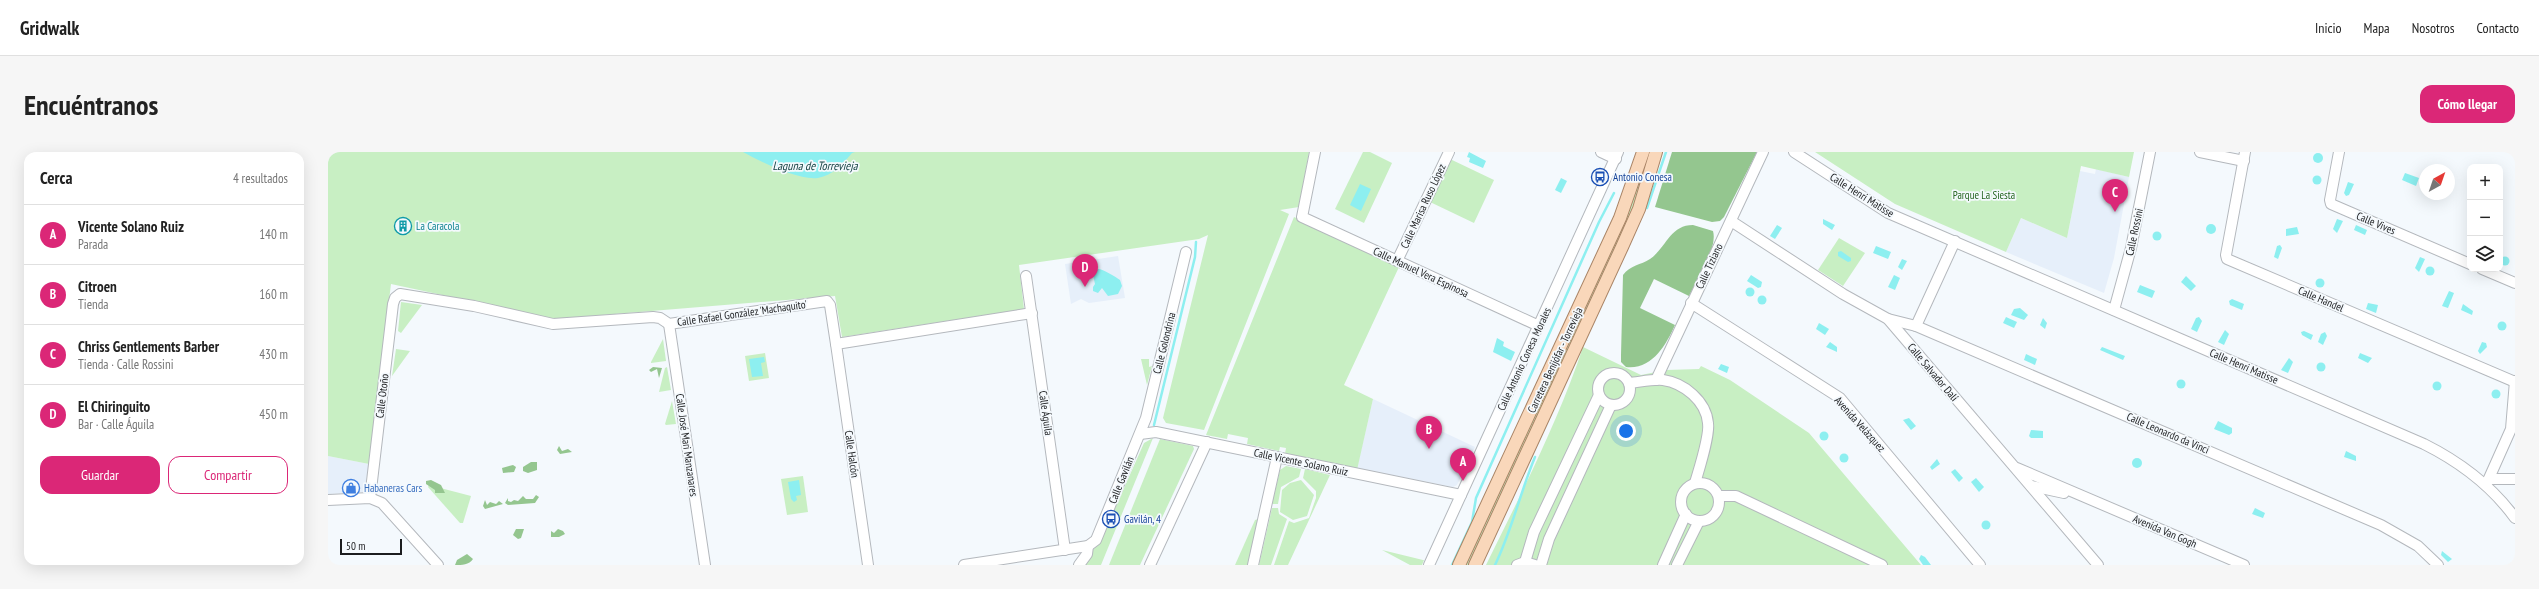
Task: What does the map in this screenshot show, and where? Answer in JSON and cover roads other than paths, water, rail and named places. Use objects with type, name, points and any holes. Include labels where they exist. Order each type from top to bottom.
[{"type":"main road","name":"Carretera Benijófar - Torrevieja","points":[[1459,565],[1620,218],[1643,152]]},
{"type":"main road","name":"Carretera Benijófar - Torrevieja","points":[[1475,565],[1639,209],[1656,152]]},
{"type":"street","name":"Calle Manuel Vera Espinosa","points":[[1315,152],[1302,217],[1539,326]]},
{"type":"street","name":"Calle Marisa Ruso López","points":[[1397,261],[1449,152]]},
{"type":"street","points":[[1601,152],[1617,155]]},
{"type":"street","name":"Calle Tiziano","points":[[1656,380],[1762,152]]},
{"type":"street","name":"Calle Henri Matisse","points":[[1794,152],[1888,213],[2424,444],[2488,482],[2515,518]]},
{"type":"street","name":"Calle Rossini","points":[[2114,310],[2131,248],[2150,152]]},
{"type":"street","points":[[2200,152],[2245,156]]},
{"type":"street","name":"Calle Vives","points":[[2339,152],[2330,200],[2331,204],[2467,263]]},
{"type":"street","name":"Calle Antonio Conesa Morales","points":[[1428,565],[1617,155]]},
{"type":"street","name":"Calle Handel","points":[[2245,156],[2226,256],[2227,259],[2515,382]]},
{"type":"street","name":"Calle Salvador Dalí","points":[[1731,221],[1843,294],[1888,319],[2098,565]]},
{"type":"street","points":[[1916,326],[1955,241]]},
{"type":"street","name":"Calle Golondrina","points":[[1140,434],[1186,252]]},
{"type":"street","points":[[2489,272],[2515,283]]},
{"type":"street","name":"Calle Águila","points":[[1026,276],[1065,550]]},
{"type":"street","name":"Calle Rafael González 'Machaquito'","points":[[397,295],[407,294],[466,304],[553,324],[657,317],[669,324],[827,301],[830,305],[836,344]]},
{"type":"street","name":"Calle Otoño","points":[[370,498],[393,304],[397,295]]},
{"type":"street","name":"Avenida Velázquez","points":[[1691,303],[1840,398],[1980,565]]},
{"type":"street","points":[[836,344],[1032,313]]},
{"type":"street","name":"Calle Leonardo da Vinci","points":[[1888,319],[1916,326],[2381,525],[2418,546],[2438,565]]},
{"type":"street","name":"Calle José Mari Manzanares","points":[[669,324],[705,565]]},
{"type":"street","name":"Calle Halcón","points":[[836,344],[868,565]]},
{"type":"street","points":[[1613,373],[1623,376],[1629,383],[1630,392],[1627,400],[1620,404],[1611,405],[1604,402],[1599,395],[1598,385],[1604,377],[1613,373]]},
{"type":"street","points":[[1629,383],[1656,380],[1671,382],[1684,388],[1696,398],[1704,410],[1709,424],[1695,483]]},
{"type":"street","points":[[2515,382],[2511,429],[2488,482],[2515,479]]},
{"type":"street","points":[[1535,565],[1521,563],[1534,532],[1599,395]]},
{"type":"street","points":[[1541,565],[1549,539],[1611,405]]},
{"type":"street","name":"Calle Vicente Solano Ruiz","points":[[1140,434],[1152,431],[1461,495]]},
{"type":"street","name":"Calle Gavilán","points":[[1079,565],[1087,554],[1088,546],[1102,528],[1140,434]]},
{"type":"street","points":[[1150,565],[1207,442]]},
{"type":"street","points":[[1253,565],[1277,457]]},
{"type":"street","name":"Avenida Van Gogh","points":[[2015,467],[2244,565]]},
{"type":"street","points":[[1703,482],[1714,487],[1719,496],[1719,508],[1713,517],[1699,521],[1692,519],[1686,514],[1680,501],[1684,490],[1695,483],[1703,482]]},
{"type":"street","points":[[2031,486],[2049,482]]},
{"type":"street","name":"Avenida Van Gogh","points":[[2031,486],[2086,498]]},
{"type":"street","points":[[1719,496],[1736,496],[1882,565]]},
{"type":"street","points":[[328,500],[370,498],[387,507],[438,565]]},
{"type":"street","points":[[1663,565],[1686,514]]},
{"type":"street","points":[[1677,565],[1699,521]]},
{"type":"street","points":[[964,565],[1088,546]]},
{"type":"water","name":"Laguna de Torrevieja","points":[[743,152],[855,152],[852,153],[837,168],[823,177],[810,178],[779,170]]},
{"type":"water","points":[[1469,152],[1486,161],[1483,168],[1469,162],[1470,158],[1467,157]]},
{"type":"water","points":[[2318,153],[2323,158],[2318,163],[2313,158]]},
{"type":"water","points":[[2405,173],[2419,178],[2416,186],[2402,180]]},
{"type":"water","points":[[2317,175],[2322,180],[2317,185],[2312,180]]},
{"type":"water","points":[[1561,178],[1567,181],[1561,193],[1555,190]]},
{"type":"water","points":[[2348,182],[2354,184],[2349,195],[2346,196],[2344,193]]},
{"type":"water","points":[[1360,184],[1371,189],[1361,211],[1350,205]]},
{"type":"water","points":[[1823,219],[1835,225],[1832,230],[1823,224]]},
{"type":"water","points":[[2337,219],[2343,221],[2337,233],[2333,229]]},
{"type":"water","points":[[2209,224],[2213,224],[2215,225],[2215,233],[2209,234],[2206,231],[2206,227]]},
{"type":"water","points":[[1777,225],[1782,228],[1775,239],[1770,236]]},
{"type":"water","points":[[2356,225],[2367,230],[2365,235],[2354,230]]},
{"type":"water","points":[[2297,227],[2299,234],[2286,236],[2286,229]]},
{"type":"water","points":[[2157,231],[2162,236],[2157,241],[2152,236]]},
{"type":"water","points":[[2280,245],[2282,248],[2278,259],[2274,257],[2277,246]]},
{"type":"water","points":[[1876,246],[1891,252],[1888,259],[1873,253]]},
{"type":"water","points":[[1841,251],[1851,258],[1851,261],[1848,262],[1838,256],[1838,252]]},
{"type":"water","points":[[2420,257],[2425,259],[2419,272],[2415,268]]},
{"type":"water","points":[[2503,257],[2507,257],[2509,259],[2509,263],[2507,265],[2503,265]]},
{"type":"water","points":[[1902,259],[1907,261],[1902,270],[1898,267]]},
{"type":"water","points":[[2430,266],[2435,271],[2430,276],[2425,271]]},
{"type":"water","points":[[1098,269],[1113,275],[1120,280],[1122,286],[1118,294],[1108,296],[1102,288],[1098,293],[1093,291],[1095,284],[1093,275]]},
{"type":"water","points":[[1751,275],[1762,282],[1761,287],[1758,288],[1747,281]]},
{"type":"water","points":[[1894,275],[1900,278],[1895,290],[1888,287]]},
{"type":"water","points":[[2186,276],[2196,286],[2191,291],[2181,282]]},
{"type":"water","points":[[2318,279],[2322,279],[2324,283],[2322,287],[2318,287],[2316,285],[2316,281]]},
{"type":"water","points":[[2140,285],[2155,291],[2152,298],[2137,292]]},
{"type":"water","points":[[1750,287],[1755,292],[1750,297],[1745,292]]},
{"type":"water","points":[[2449,291],[2454,293],[2448,308],[2442,306]]},
{"type":"water","points":[[1762,295],[1767,300],[1762,305],[1757,300]]},
{"type":"water","points":[[2232,299],[2244,304],[2242,310],[2230,305],[2229,301]]},
{"type":"water","points":[[2368,303],[2378,305],[2376,313],[2366,309]]},
{"type":"water","points":[[2463,304],[2473,311],[2472,315],[2461,310]]},
{"type":"water","points":[[2020,308],[2028,315],[2024,320],[2011,315],[2014,309]]},
{"type":"water","points":[[2006,317],[2017,322],[2014,328],[2003,323]]},
{"type":"water","points":[[2199,317],[2202,321],[2197,332],[2191,329],[2196,318]]},
{"type":"water","points":[[2043,318],[2047,323],[2045,329],[2040,325]]},
{"type":"water","points":[[2500,322],[2504,322],[2506,326],[2504,330],[2500,330],[2498,328],[2498,324]]},
{"type":"water","points":[[1819,323],[1829,329],[1825,335],[1816,329]]},
{"type":"water","points":[[2225,330],[2229,334],[2224,345],[2218,342]]},
{"type":"water","points":[[2304,331],[2313,335],[2311,340],[2302,335],[2301,332]]},
{"type":"water","points":[[2325,332],[2327,336],[2323,345],[2318,342],[2321,334]]},
{"type":"water","points":[[1497,338],[1504,342],[1503,346],[1515,352],[1511,361],[1493,352]]},
{"type":"water","points":[[1830,342],[1837,347],[1837,352],[1826,347]]},
{"type":"water","points":[[2482,342],[2486,343],[2487,347],[2480,354],[2478,351]]},
{"type":"water","points":[[2102,347],[2125,356],[2123,360],[2100,350]]},
{"type":"water","points":[[2360,353],[2372,358],[2368,363],[2358,358]]},
{"type":"water","points":[[2026,354],[2037,359],[2035,365],[2024,360]]},
{"type":"water","points":[[764,357],[765,362],[761,363],[763,376],[752,377],[749,359]]},
{"type":"water","points":[[2289,358],[2293,362],[2288,373],[2281,370]]},
{"type":"water","points":[[2321,362],[2326,367],[2321,372],[2316,367]]},
{"type":"water","points":[[1721,364],[1729,367],[1727,373],[1718,369]]},
{"type":"water","points":[[2181,379],[2186,384],[2181,389],[2176,384]]},
{"type":"water","points":[[2437,381],[2442,386],[2437,391],[2432,386]]},
{"type":"water","points":[[2494,390],[2498,390],[2500,394],[2498,398],[2494,398],[2492,396],[2492,392]]},
{"type":"water","points":[[1909,418],[1916,426],[1911,430],[1903,420]]},
{"type":"water","points":[[2218,421],[2232,428],[2232,433],[2229,435],[2214,429]]},
{"type":"water","points":[[2031,430],[2043,431],[2043,438],[2031,438],[2029,436]]},
{"type":"water","points":[[1824,431],[1829,436],[1824,441],[1819,436]]},
{"type":"water","points":[[2346,451],[2356,456],[2356,461],[2344,457]]},
{"type":"water","points":[[1844,453],[1849,458],[1844,463],[1839,458]]},
{"type":"water","points":[[2135,458],[2139,458],[2142,463],[2139,468],[2135,468],[2132,465],[2132,461]]},
{"type":"water","points":[[1937,459],[1940,464],[1932,470],[1930,467]]},
{"type":"water","points":[[1955,469],[1963,478],[1959,482],[1951,472]]},
{"type":"water","points":[[1976,478],[1984,487],[1979,492],[1971,482]]},
{"type":"water","points":[[799,480],[801,495],[796,496],[797,500],[794,502],[791,499],[788,482]]},
{"type":"water","points":[[2255,508],[2265,513],[2263,518],[2252,514]]},
{"type":"water","points":[[1986,520],[1991,525],[1986,530],[1981,525]]},
{"type":"water","points":[[2442,551],[2452,559],[2448,562],[2441,555]]},
{"type":"water","points":[[1921,555],[1925,557],[1931,565],[1923,565],[1919,559]]},
{"type":"waterway","points":[[1647,208],[1666,152]]},
{"type":"waterway","points":[[1452,565],[1472,522],[1476,498],[1599,222],[1614,193]]},
{"type":"waterway","points":[[1154,425],[1195,257],[1196,242]]},
{"type":"waterway","points":[[1495,565],[1535,457]]},
{"type":"place","name":"Antonio Conesa","points":[[1600,177]]},
{"type":"place","name":"Chriss Gentlements Barber","points":[[2115,212]]},
{"type":"place","name":"La Caracola","points":[[403,226]]},
{"type":"place","name":"El Chiringuito","points":[[1085,287]]},
{"type":"place","name":"Citroen","points":[[1429,449]]},
{"type":"place","name":"Vicente Solano Ruiz","points":[[1463,481]]},
{"type":"place","name":"Habaneras Cars","points":[[351,488]]},
{"type":"place","name":"Gavilán, 4","points":[[1111,519]]},
{"type":"park label","name":"Parque La Siesta","points":[[1984,195]]}]
